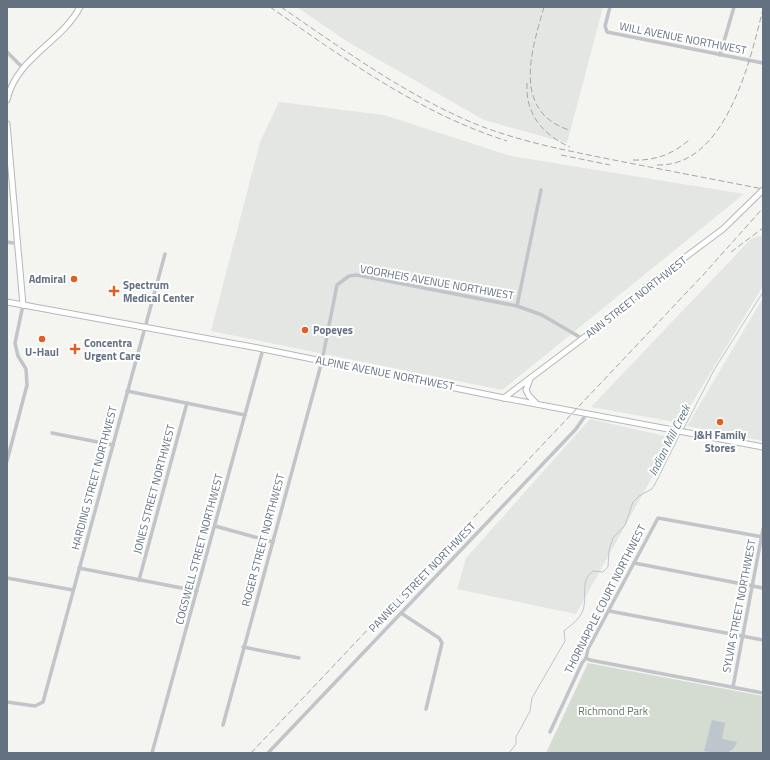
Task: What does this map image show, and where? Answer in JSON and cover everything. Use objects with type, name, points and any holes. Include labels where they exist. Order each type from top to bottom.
[{"type":"main road","points":[[7,100],[13,82],[23,68],[70,22],[80,7]]},
{"type":"main road","points":[[7,124],[10,183],[19,244],[22,305]]},
{"type":"main road","name":"ANN STREET NORTHWEST","points":[[504,398],[582,339],[648,285],[723,229],[763,190]]},
{"type":"main road","name":"ALPINE AVENUE NORTHWEST","points":[[7,302],[263,349],[504,398],[763,447]]},
{"type":"main road","points":[[532,376],[526,390],[529,396],[536,403]]},
{"type":"street","name":"WILL AVENUE NORTHWEST","points":[[610,7],[605,26],[605,31],[610,33],[763,63]]},
{"type":"street","points":[[720,55],[734,7]]},
{"type":"street","points":[[7,52],[23,68]]},
{"type":"street","points":[[517,306],[541,190]]},
{"type":"street","points":[[7,242],[19,244]]},
{"type":"street","name":"HARDING STREET NORTHWEST","points":[[7,702],[40,706],[43,702],[165,254]]},
{"type":"street","name":"VOORHEIS AVENUE NORTHWEST","points":[[322,361],[334,292],[337,285],[349,276],[357,275],[517,306],[542,314],[582,339]]},
{"type":"street","points":[[7,461],[27,385],[26,369],[18,356],[15,343],[22,305]]},
{"type":"street","name":"COGSWELL STREET NORTHWEST","points":[[152,753],[263,349]]},
{"type":"street","name":"ROGER STREET NORTHWEST","points":[[222,725],[322,361]]},
{"type":"street","points":[[127,391],[245,415]]},
{"type":"street","name":"JONES STREET NORTHWEST","points":[[139,580],[187,403]]},
{"type":"street","name":"PANNELL STREET NORTHWEST","points":[[268,753],[576,429],[587,413]]},
{"type":"street","points":[[52,433],[113,445]]},
{"type":"street","name":"THORNAPPLE COURT NORTHWEST","points":[[550,732],[582,663],[586,658],[588,649],[658,518],[762,537]]},
{"type":"street","points":[[215,526],[273,542]]},
{"type":"street","name":"SYLVIA STREET NORTHWEST","points":[[733,687],[763,529]]},
{"type":"street","points":[[634,563],[763,588]]},
{"type":"street","points":[[79,568],[197,591]]},
{"type":"street","points":[[7,578],[73,590]]},
{"type":"street","points":[[609,611],[763,640]]},
{"type":"street","points":[[401,613],[439,638],[442,646],[426,709]]},
{"type":"street","points":[[244,647],[300,658]]},
{"type":"street","points":[[586,658],[763,693]]},
{"type":"shaded area","points":[[297,7],[603,7],[567,143],[484,120],[348,42]]},
{"type":"shaded area","points":[[279,102],[384,115],[511,156],[744,194],[502,390],[211,331],[260,142]]},
{"type":"shaded area","points":[[763,235],[763,286],[680,423],[591,407],[751,239]]},
{"type":"shaded area","points":[[763,298],[763,441],[687,426]]},
{"type":"shaded area","points":[[590,419],[674,438],[576,614],[457,589],[466,558]]},
{"type":"shaded area","points":[[712,720],[725,723],[722,739],[737,742],[735,747],[728,752],[714,753],[704,751]]},
{"type":"green space","name":"Richmond Park","points":[[588,663],[763,696],[763,753],[546,753]]},
{"type":"waterway","name":"Indian Mill Creek","points":[[683,430],[714,370],[763,292]]},
{"type":"waterway","name":"Indian Mill Creek","points":[[509,753],[516,744],[516,737],[530,711],[532,698],[565,641],[564,631],[575,622],[582,613],[586,580],[593,571],[603,572],[608,567],[609,550],[613,538],[625,525],[633,502],[639,496],[652,489],[680,434]]},
{"type":"railway","points":[[270,7],[355,65],[413,100],[443,116],[507,141]]},
{"type":"railway","points":[[281,7],[352,56],[401,86],[478,125],[513,137],[550,146],[763,189]]},
{"type":"railway","points":[[544,7],[531,59],[530,77],[532,94],[539,109],[551,121],[569,130]]},
{"type":"railway","points":[[657,165],[681,161],[701,149],[717,130],[731,107],[742,82],[751,56],[763,9]]},
{"type":"railway","points":[[527,83],[529,104],[538,122],[544,130],[560,142],[570,147]]},
{"type":"railway","points":[[633,160],[663,156],[677,149],[689,140]]},
{"type":"railway","points":[[561,155],[610,165]]},
{"type":"railway","points":[[251,753],[704,274],[763,208]]},
{"type":"railway","points":[[731,252],[763,228]]},
{"type":"place","name":"Admiral","points":[[74,279]]},
{"type":"place","name":"Spectrum Medical Center","points":[[114,291]]},
{"type":"place","name":"Popeyes","points":[[305,330]]},
{"type":"place","name":"U-Haul","points":[[42,339]]},
{"type":"place","name":"Concentra Urgent Care","points":[[75,349]]},
{"type":"place","name":"J&H Family Stores","points":[[720,422]]}]
